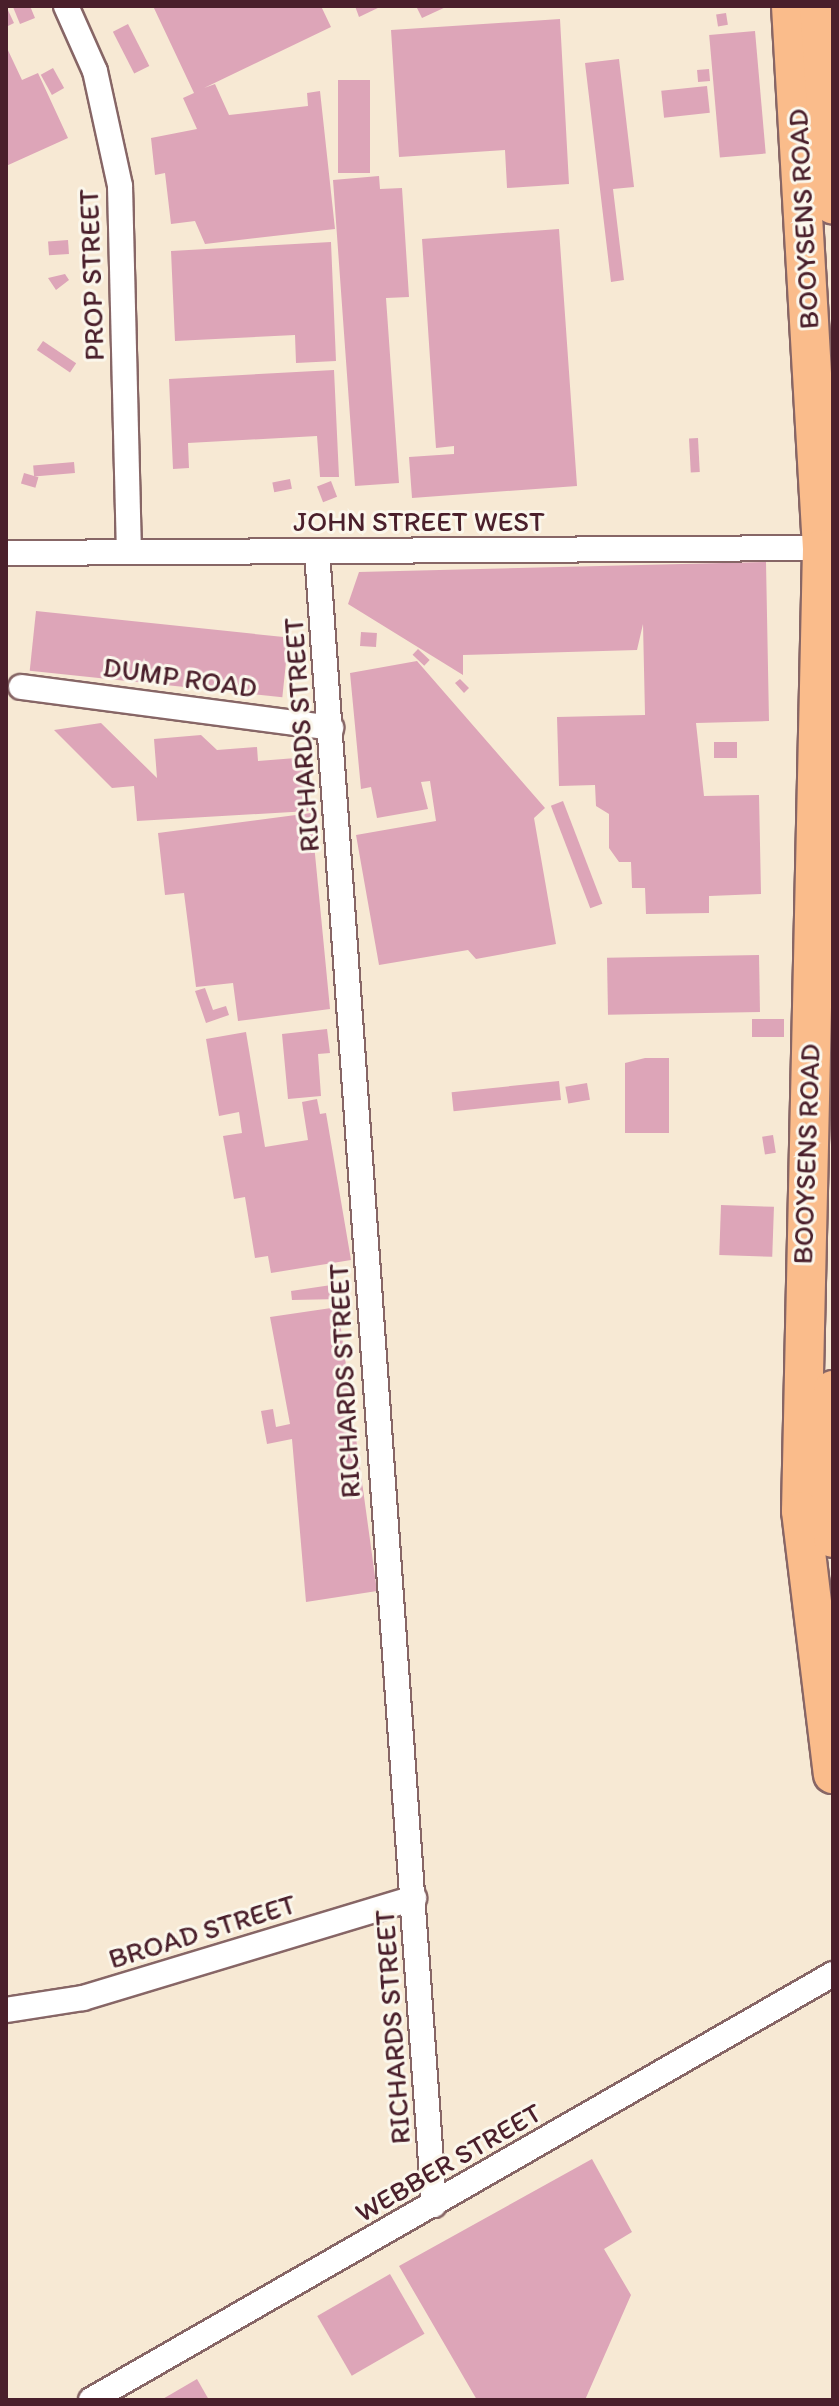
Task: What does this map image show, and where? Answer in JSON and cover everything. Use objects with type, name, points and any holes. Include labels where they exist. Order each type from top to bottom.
[{"type":"main road","name":"BOOYSENS ROAD","points":[[791,6],[827,548],[801,1511],[833,1774]]},
{"type":"main road","name":"BOOYSENS ROAD","points":[[819,6],[833,205]]},
{"type":"main road","points":[[833,1390],[833,1538]]},
{"type":"street","name":"PROP STREET","points":[[66,6],[95,71],[118,170],[129,552]]},
{"type":"street","name":"JOHN STREET WEST","points":[[6,553],[827,548]]},
{"type":"street","name":"RICHARDS STREET","points":[[317,552],[434,2205]]},
{"type":"street","name":"DUMP ROAD","points":[[21,687],[331,728]]},
{"type":"street","name":"BROAD STREET","points":[[6,2010],[83,1998],[414,1898]]},
{"type":"street","name":"WEBBER STREET","points":[[91,2400],[833,1974]]},
{"type":"building","points":[[6,6],[14,23],[6,27]]},
{"type":"building","points":[[30,6],[35,18],[20,24],[13,7]]},
{"type":"building","points":[[153,6],[321,6],[331,27],[204,88],[215,84],[229,115],[308,106],[307,93],[320,91],[335,229],[205,244],[195,221],[171,224],[165,173],[155,175],[151,138],[197,129],[183,98],[194,93]]},
{"type":"building","points":[[355,6],[382,6],[359,17]]},
{"type":"building","points":[[416,6],[448,6],[422,18]]},
{"type":"building","points":[[726,13],[728,25],[718,26],[716,15]]},
{"type":"building","points":[[560,19],[569,184],[507,188],[505,150],[399,157],[391,30]]},
{"type":"building","points":[[128,24],[149,66],[134,74],[113,32]]},
{"type":"building","points":[[755,31],[766,154],[720,158],[709,35]]},
{"type":"building","points":[[6,46],[22,80],[38,73],[68,138],[6,166]]},
{"type":"building","points":[[619,59],[634,187],[613,189],[624,280],[611,282],[585,63]]},
{"type":"building","points":[[53,68],[64,88],[52,95],[41,75]]},
{"type":"building","points":[[709,69],[710,81],[698,82],[697,70]]},
{"type":"building","points":[[338,80],[370,80],[370,173],[338,173]]},
{"type":"building","points":[[707,86],[710,113],[664,118],[661,91]]},
{"type":"building","points":[[379,176],[380,189],[402,188],[409,297],[386,298],[399,483],[355,486],[333,180]]},
{"type":"building","points":[[559,229],[577,486],[412,498],[409,457],[454,454],[454,446],[436,448],[422,239]]},
{"type":"building","points":[[68,240],[69,254],[49,255],[48,241]]},
{"type":"building","points":[[331,242],[336,361],[296,363],[295,335],[175,341],[171,251]]},
{"type":"building","points":[[65,274],[69,280],[56,290],[48,278]]},
{"type":"building","points":[[43,341],[76,363],[70,372],[37,350]]},
{"type":"building","points":[[334,370],[339,477],[320,477],[317,436],[188,443],[189,468],[173,469],[169,379]]},
{"type":"building","points":[[689,438],[698,438],[700,472],[691,472]]},
{"type":"building","points":[[74,462],[75,473],[34,477],[33,466]]},
{"type":"building","points":[[24,473],[38,477],[35,488],[21,484]]},
{"type":"building","points":[[290,479],[292,489],[274,492],[272,482]]},
{"type":"building","points":[[331,481],[337,497],[323,502],[317,486]]},
{"type":"building","points":[[766,562],[769,721],[696,723],[704,796],[759,795],[761,894],[709,896],[709,913],[646,914],[645,888],[632,888],[631,862],[619,862],[609,848],[609,814],[596,806],[595,785],[559,786],[557,717],[645,715],[643,624],[637,650],[463,655],[463,675],[348,604],[359,572]]},
{"type":"building","points":[[36,611],[289,638],[282,697],[30,671]]},
{"type":"building","points":[[361,632],[377,633],[376,647],[360,646]]},
{"type":"building","points":[[418,649],[430,660],[424,666],[413,655]]},
{"type":"building","points":[[417,661],[545,808],[534,818],[556,944],[476,959],[468,950],[379,965],[356,835],[436,821],[430,781],[421,782],[428,809],[377,818],[371,787],[361,789],[350,673]]},
{"type":"building","points":[[460,679],[469,688],[464,693],[455,683]]},
{"type":"building","points":[[101,723],[157,778],[154,739],[201,735],[217,750],[257,747],[258,761],[296,758],[306,769],[309,811],[137,821],[134,786],[112,788],[54,730]]},
{"type":"building","points":[[714,742],[737,742],[737,758],[714,758]]},
{"type":"building","points":[[563,801],[602,904],[590,908],[551,806]]},
{"type":"building","points":[[311,813],[330,1009],[238,1021],[233,983],[196,987],[184,893],[165,895],[158,833]]},
{"type":"building","points":[[759,955],[760,1012],[608,1015],[607,958]]},
{"type":"building","points":[[205,988],[213,1010],[226,1006],[229,1015],[206,1023],[195,991]]},
{"type":"building","points":[[752,1019],[784,1019],[784,1037],[752,1037]]},
{"type":"building","points":[[327,1029],[330,1053],[318,1054],[321,1096],[288,1099],[282,1034]]},
{"type":"building","points":[[246,1032],[265,1147],[308,1140],[302,1102],[317,1099],[320,1114],[326,1113],[351,1260],[271,1273],[268,1256],[255,1258],[245,1197],[234,1199],[223,1136],[242,1133],[239,1112],[219,1116],[206,1039]]},
{"type":"building","points":[[645,1058],[669,1058],[669,1133],[625,1133],[625,1063]]},
{"type":"building","points":[[559,1081],[561,1100],[454,1111],[452,1092]]},
{"type":"building","points":[[587,1083],[590,1100],[568,1104],[565,1087]]},
{"type":"building","points":[[773,1135],[776,1153],[765,1154],[762,1137]]},
{"type":"building","points":[[721,1205],[774,1207],[772,1257],[719,1255]]},
{"type":"building","points":[[338,1284],[340,1299],[292,1300],[291,1291]]},
{"type":"building","points":[[338,1307],[377,1591],[306,1602],[292,1439],[267,1444],[261,1411],[273,1409],[276,1427],[290,1424],[270,1317]]},
{"type":"building","points":[[592,2159],[632,2232],[604,2249],[631,2295],[585,2400],[477,2400],[399,2266]]},
{"type":"building","points":[[390,2274],[424,2334],[352,2376],[317,2316]]},
{"type":"building","points":[[197,2379],[209,2400],[161,2400]]}]
